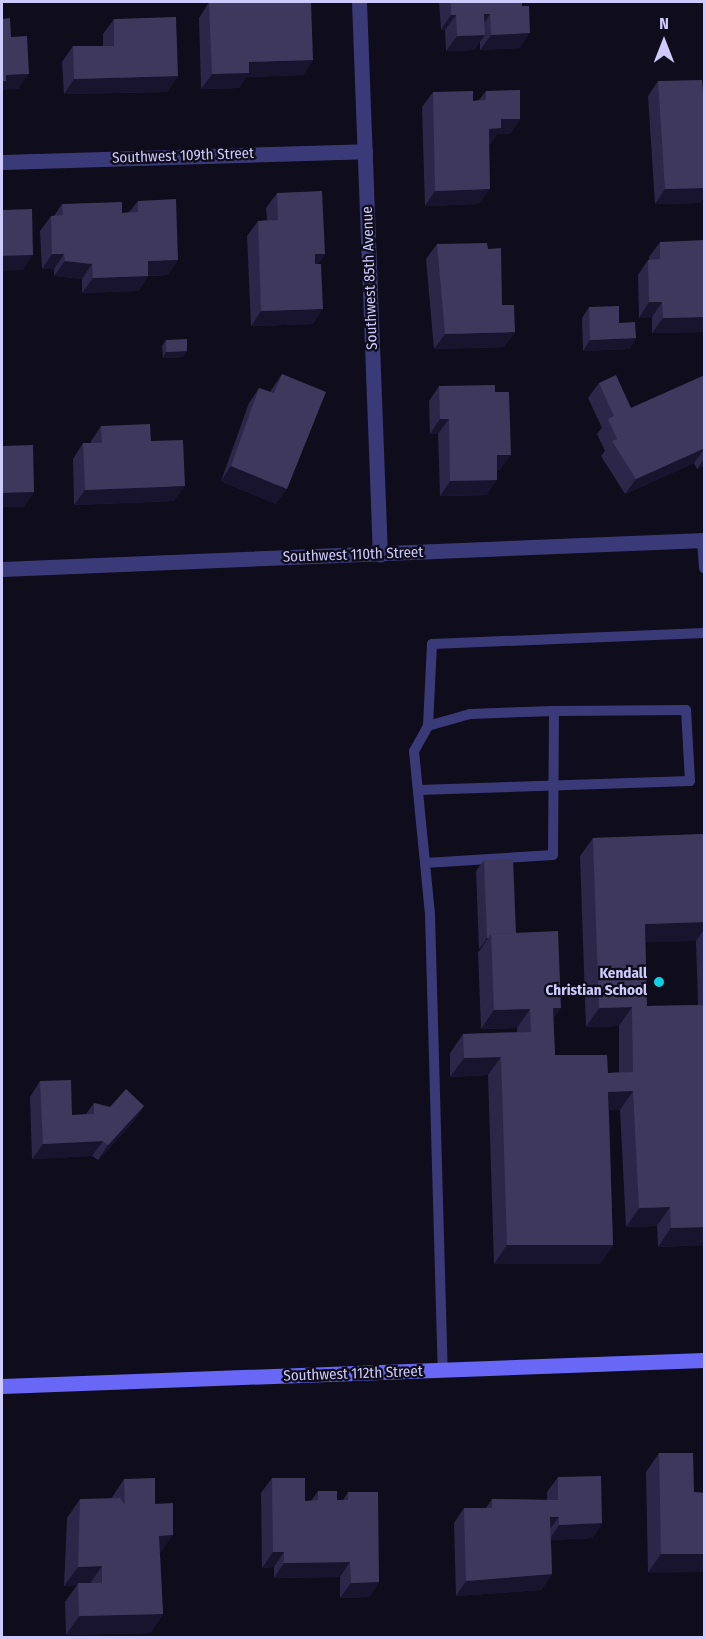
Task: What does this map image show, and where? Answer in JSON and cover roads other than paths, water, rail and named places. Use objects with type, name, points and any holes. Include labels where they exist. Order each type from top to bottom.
[{"type":"main road","name":"Southwest 112th Street","points":[[2,1386],[705,1360]]},
{"type":"street","name":"Southwest 85th Avenue","points":[[359,2],[380,555]]},
{"type":"street","name":"Southwest 109th Street","points":[[2,162],[365,151]]},
{"type":"street","name":"Southwest 110th Street","points":[[2,568],[380,555],[703,540]]},
{"type":"lane","points":[[703,540],[705,568]]},
{"type":"lane","points":[[443,1370],[425,863],[414,751],[428,726],[432,644],[705,633]]},
{"type":"lane","points":[[418,790],[690,781],[686,710],[470,714],[428,726]]},
{"type":"lane","points":[[425,863],[553,855],[554,711]]},
{"type":"place","name":"Kendall Christian School","points":[[659,982]]}]
